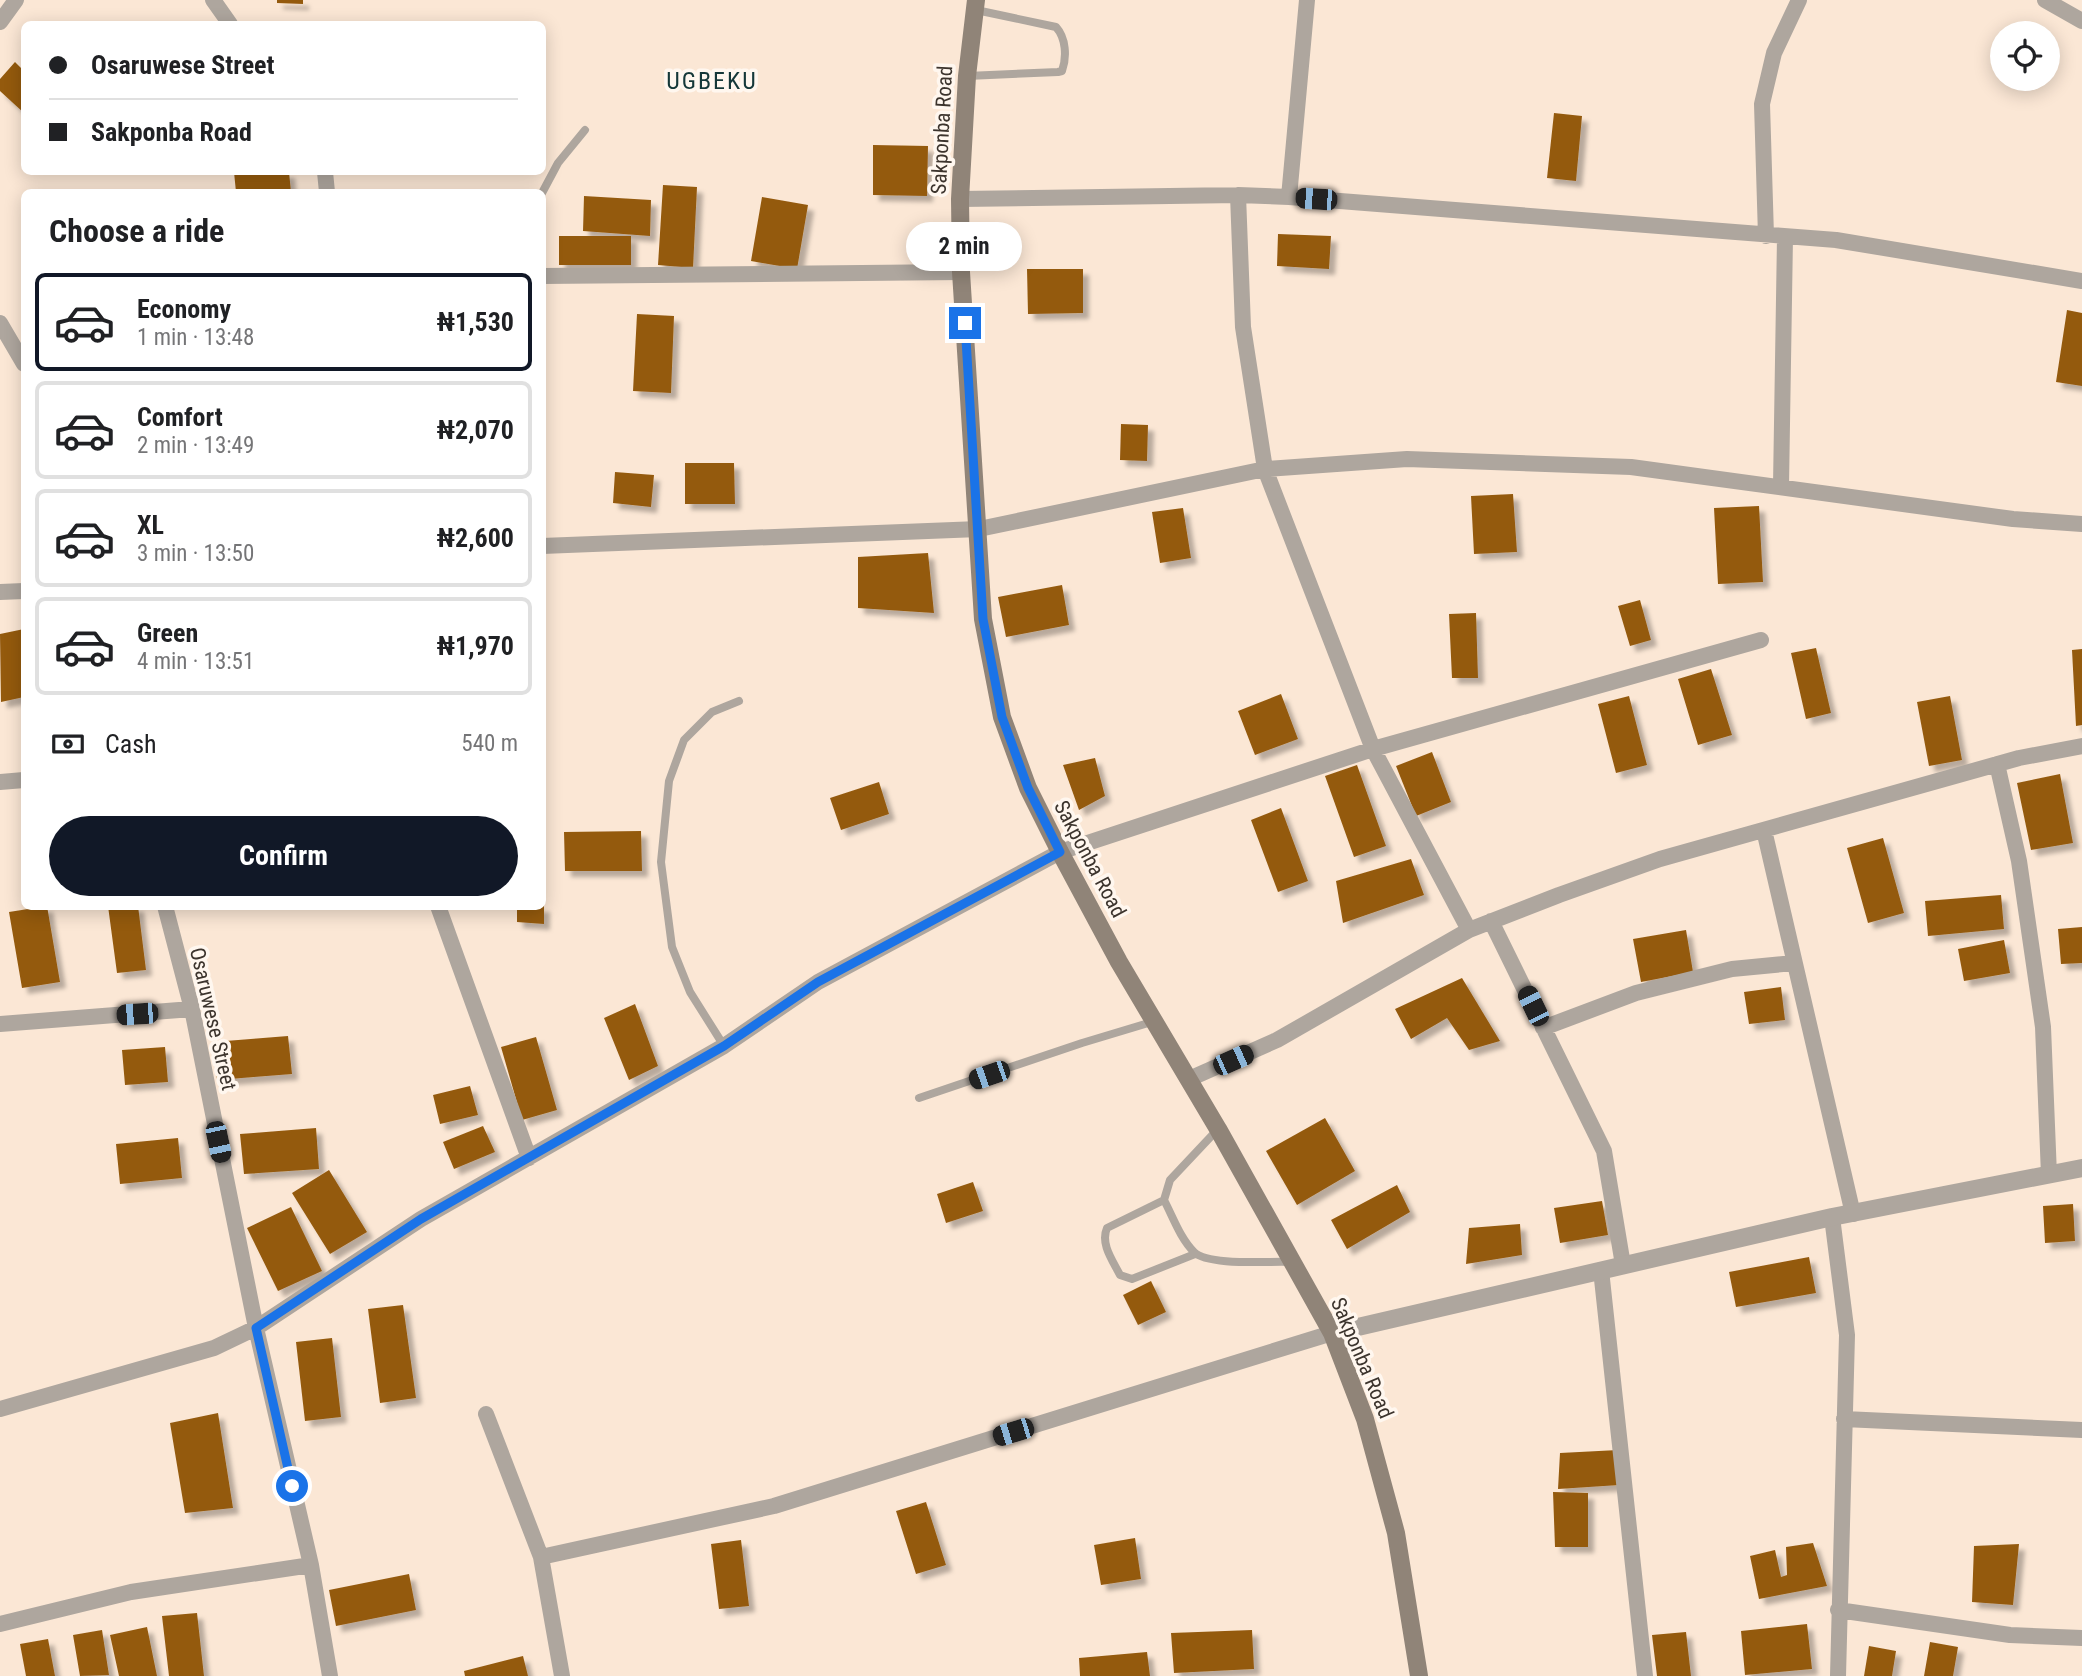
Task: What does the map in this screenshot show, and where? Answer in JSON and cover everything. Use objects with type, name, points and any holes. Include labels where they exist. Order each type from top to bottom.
[{"type":"main road","name":"Sakponba Road","points":[[976,5],[967,76],[960,199],[961,272],[983,619],[1002,717],[1028,788],[1060,852],[1119,962],[1218,1129],[1332,1334],[1365,1419],[1395,1533],[1419,1676]]},
{"type":"street","points":[[1,18],[16,0]]},
{"type":"street","points":[[213,0],[228,21]]},
{"type":"street","points":[[1290,197],[1307,0]]},
{"type":"street","points":[[1766,236],[1762,104],[1774,53],[1799,0]]},
{"type":"street","points":[[2045,0],[2082,21]]},
{"type":"street","points":[[1237,195],[1243,327],[1265,469],[1373,749],[1469,930]]},
{"type":"street","points":[[960,199],[1237,195],[1290,197],[1836,240],[2082,281]]},
{"type":"street","points":[[1782,486],[1785,237]]},
{"type":"street","points":[[546,275],[961,272]]},
{"type":"street","points":[[0,323],[21,359]]},
{"type":"street","points":[[546,546],[979,529],[1265,469],[1407,459],[1631,467],[2013,519],[2082,524]]},
{"type":"street","points":[[0,592],[21,591]]},
{"type":"street","points":[[0,1409],[214,1348],[256,1328],[421,1219],[724,1046],[818,982],[1060,852],[1373,749],[1761,640]]},
{"type":"street","points":[[1189,1079],[1277,1040],[1469,930],[1491,921],[1660,859],[1997,764],[2082,746]]},
{"type":"street","points":[[1997,764],[2019,860],[2043,1027],[2049,1175]]},
{"type":"street","points":[[0,782],[21,780]]},
{"type":"street","points":[[1763,830],[1853,1214]]},
{"type":"street","name":"Osaruwese Street","points":[[166,910],[192,1009],[256,1328],[311,1565],[330,1676]]},
{"type":"street","points":[[439,910],[528,1158]]},
{"type":"street","points":[[1491,921],[1604,1151],[1623,1265]]},
{"type":"street","points":[[1543,1028],[1636,993],[1732,969],[1794,963]]},
{"type":"street","points":[[0,1024],[192,1009]]},
{"type":"street","points":[[541,1557],[774,1506],[1332,1334],[1832,1217],[2082,1168]]},
{"type":"street","points":[[1832,1217],[1847,1335],[1838,1676]]},
{"type":"street","points":[[1601,1270],[1645,1676]]},
{"type":"street","points":[[486,1414],[541,1557],[562,1676]]},
{"type":"street","points":[[1844,1419],[2082,1430]]},
{"type":"street","points":[[0,1624],[131,1592],[311,1565]]},
{"type":"street","points":[[1838,1610],[2010,1635],[2082,1638]]},
{"type":"lane","points":[[967,76],[1058,72],[1062,71],[1065,63],[1063,35],[1056,27],[976,5]]},
{"type":"lane","points":[[544,189],[558,163],[585,130]]},
{"type":"lane","points":[[724,1046],[690,992],[672,947],[661,862],[669,781],[684,740],[712,712],[739,701]]},
{"type":"lane","points":[[919,1098],[1155,1021]]},
{"type":"lane","points":[[1218,1129],[1170,1180],[1164,1200],[1180,1233],[1195,1254],[1209,1259],[1292,1262]]},
{"type":"lane","points":[[1164,1200],[1107,1228],[1104,1234],[1105,1244],[1120,1275],[1132,1279],[1195,1254]]},
{"type":"building","points":[[277,0],[303,0],[303,4],[277,3]]},
{"type":"building","points":[[15,62],[21,68],[21,110],[0,91],[0,79]]},
{"type":"building","points":[[1554,113],[1582,116],[1576,181],[1547,178]]},
{"type":"building","points":[[873,145],[928,146],[927,196],[873,195]]},
{"type":"building","points":[[234,175],[289,175],[291,189],[236,189]]},
{"type":"building","points":[[663,185],[697,187],[693,268],[658,265]]},
{"type":"building","points":[[584,196],[651,200],[650,236],[583,231]]},
{"type":"building","points":[[762,197],[808,205],[797,269],[751,261]]},
{"type":"building","points":[[1278,234],[1331,236],[1329,269],[1277,266]]},
{"type":"building","points":[[559,236],[631,236],[631,265],[559,265]]},
{"type":"building","points":[[1027,269],[1083,269],[1083,313],[1028,314]]},
{"type":"building","points":[[2067,310],[2082,313],[2082,386],[2056,382]]},
{"type":"building","points":[[637,314],[674,316],[671,393],[633,391]]},
{"type":"building","points":[[1121,424],[1148,425],[1147,461],[1120,460]]},
{"type":"building","points":[[685,463],[734,463],[735,504],[685,504]]},
{"type":"building","points":[[615,472],[654,475],[651,507],[613,503]]},
{"type":"building","points":[[1513,494],[1517,552],[1474,554],[1471,496]]},
{"type":"building","points":[[1759,506],[1763,582],[1718,584],[1714,508]]},
{"type":"building","points":[[1183,508],[1191,558],[1160,563],[1152,512]]},
{"type":"building","points":[[928,553],[934,613],[858,608],[858,557]]},
{"type":"building","points":[[1062,585],[1069,625],[1006,637],[998,597]]},
{"type":"building","points":[[1640,600],[1651,640],[1630,646],[1618,606]]},
{"type":"building","points":[[1476,613],[1478,678],[1452,678],[1449,614]]},
{"type":"building","points":[[21,630],[21,698],[1,702],[0,634]]},
{"type":"building","points":[[1816,648],[1831,713],[1806,719],[1791,653]]},
{"type":"building","points":[[2082,649],[2082,725],[2076,726],[2072,650]]},
{"type":"building","points":[[1711,669],[1732,735],[1698,745],[1678,679]]},
{"type":"building","points":[[1281,694],[1298,739],[1255,755],[1238,711]]},
{"type":"building","points":[[1629,696],[1647,765],[1616,773],[1598,704]]},
{"type":"building","points":[[1950,696],[1962,760],[1929,766],[1917,702]]},
{"type":"building","points":[[1432,752],[1451,802],[1416,816],[1396,766]]},
{"type":"building","points":[[1095,758],[1105,796],[1079,810],[1063,765]]},
{"type":"building","points":[[1357,765],[1386,846],[1354,857],[1325,776]]},
{"type":"building","points":[[2060,774],[2073,843],[2031,850],[2017,783]]},
{"type":"building","points":[[879,782],[889,814],[841,830],[830,798]]},
{"type":"building","points":[[1281,808],[1308,881],[1278,892],[1251,820]]},
{"type":"building","points":[[641,831],[642,871],[565,871],[564,832]]},
{"type":"building","points":[[1883,838],[1904,913],[1868,923],[1847,848]]},
{"type":"building","points":[[1411,859],[1424,895],[1343,923],[1336,881]]},
{"type":"building","points":[[2001,895],[2004,929],[1928,936],[1925,901]]},
{"type":"building","points":[[48,910],[60,982],[22,988],[9,912]]},
{"type":"building","points":[[109,910],[138,910],[146,970],[117,973]]},
{"type":"building","points":[[517,910],[544,910],[544,924],[517,922]]},
{"type":"building","points":[[2082,927],[2082,963],[2061,964],[2058,929]]},
{"type":"building","points":[[1686,930],[1693,972],[1641,982],[1633,939]]},
{"type":"building","points":[[2004,940],[2010,973],[1964,981],[1958,949]]},
{"type":"building","points":[[1462,978],[1500,1041],[1469,1050],[1447,1018],[1411,1039],[1395,1009]]},
{"type":"building","points":[[1781,987],[1785,1020],[1749,1024],[1744,992]]},
{"type":"building","points":[[635,1004],[658,1066],[629,1080],[604,1018]]},
{"type":"building","points":[[288,1036],[292,1074],[217,1080],[213,1042]]},
{"type":"building","points":[[536,1037],[557,1110],[522,1120],[501,1047]]},
{"type":"building","points":[[165,1047],[168,1082],[125,1085],[122,1050]]},
{"type":"building","points":[[470,1086],[478,1115],[440,1124],[433,1095]]},
{"type":"building","points":[[1325,1118],[1355,1171],[1297,1205],[1266,1151]]},
{"type":"building","points":[[483,1126],[495,1152],[454,1169],[443,1142]]},
{"type":"building","points":[[316,1128],[319,1169],[244,1174],[240,1134]]},
{"type":"building","points":[[178,1138],[182,1178],[120,1184],[116,1144]]},
{"type":"building","points":[[329,1170],[367,1232],[330,1254],[292,1193]]},
{"type":"building","points":[[973,1182],[983,1211],[946,1223],[937,1194]]},
{"type":"building","points":[[1397,1185],[1410,1212],[1347,1249],[1331,1220]]},
{"type":"building","points":[[1602,1201],[1608,1235],[1560,1243],[1554,1208]]},
{"type":"building","points":[[2073,1204],[2075,1241],[2045,1243],[2043,1206]]},
{"type":"building","points":[[291,1207],[322,1271],[278,1291],[247,1228]]},
{"type":"building","points":[[1520,1224],[1522,1255],[1466,1264],[1469,1228]]},
{"type":"building","points":[[1809,1257],[1816,1293],[1736,1307],[1729,1272]]},
{"type":"building","points":[[1151,1281],[1166,1312],[1138,1325],[1123,1295]]},
{"type":"building","points":[[403,1305],[416,1398],[380,1403],[368,1309]]},
{"type":"building","points":[[332,1338],[341,1417],[305,1421],[296,1342]]},
{"type":"building","points":[[218,1413],[233,1508],[185,1513],[170,1423]]},
{"type":"building","points":[[1618,1450],[1619,1485],[1558,1489],[1560,1453]]},
{"type":"building","points":[[1553,1492],[1588,1493],[1588,1547],[1555,1547]]},
{"type":"building","points":[[926,1502],[946,1565],[916,1574],[896,1511]]},
{"type":"building","points":[[1135,1538],[1141,1579],[1101,1585],[1094,1545]]},
{"type":"building","points":[[741,1540],[749,1606],[719,1609],[711,1544]]},
{"type":"building","points":[[1813,1543],[1827,1586],[1759,1599],[1750,1556],[1775,1550],[1781,1577],[1787,1575],[1786,1547]]},
{"type":"building","points":[[2019,1544],[2013,1605],[1972,1602],[1974,1546]]},
{"type":"building","points":[[409,1574],[416,1610],[336,1626],[329,1590]]},
{"type":"building","points":[[197,1613],[204,1676],[169,1676],[162,1616]]},
{"type":"building","points":[[1807,1624],[1812,1669],[1745,1675],[1741,1631]]},
{"type":"building","points":[[147,1627],[157,1676],[119,1676],[110,1635]]},
{"type":"building","points":[[102,1630],[109,1675],[80,1676],[73,1635]]},
{"type":"building","points":[[1252,1630],[1254,1669],[1174,1673],[1171,1633]]},
{"type":"building","points":[[1686,1632],[1691,1676],[1657,1676],[1652,1635]]},
{"type":"building","points":[[48,1639],[55,1676],[26,1676],[20,1644]]},
{"type":"building","points":[[1930,1642],[1958,1647],[1953,1676],[1924,1676]]},
{"type":"building","points":[[1869,1646],[1896,1651],[1892,1676],[1864,1676]]},
{"type":"building","points":[[1147,1652],[1150,1676],[1080,1676],[1079,1658]]},
{"type":"building","points":[[523,1656],[528,1676],[465,1676],[464,1671]]},
{"type":"district","name":"UGBEKU","points":[[712,81]]},
{"type":"route","points":[[292,1486],[256,1328],[421,1219],[724,1046],[818,982],[1060,852],[1028,788],[1002,717],[983,619],[965,323]]}]
